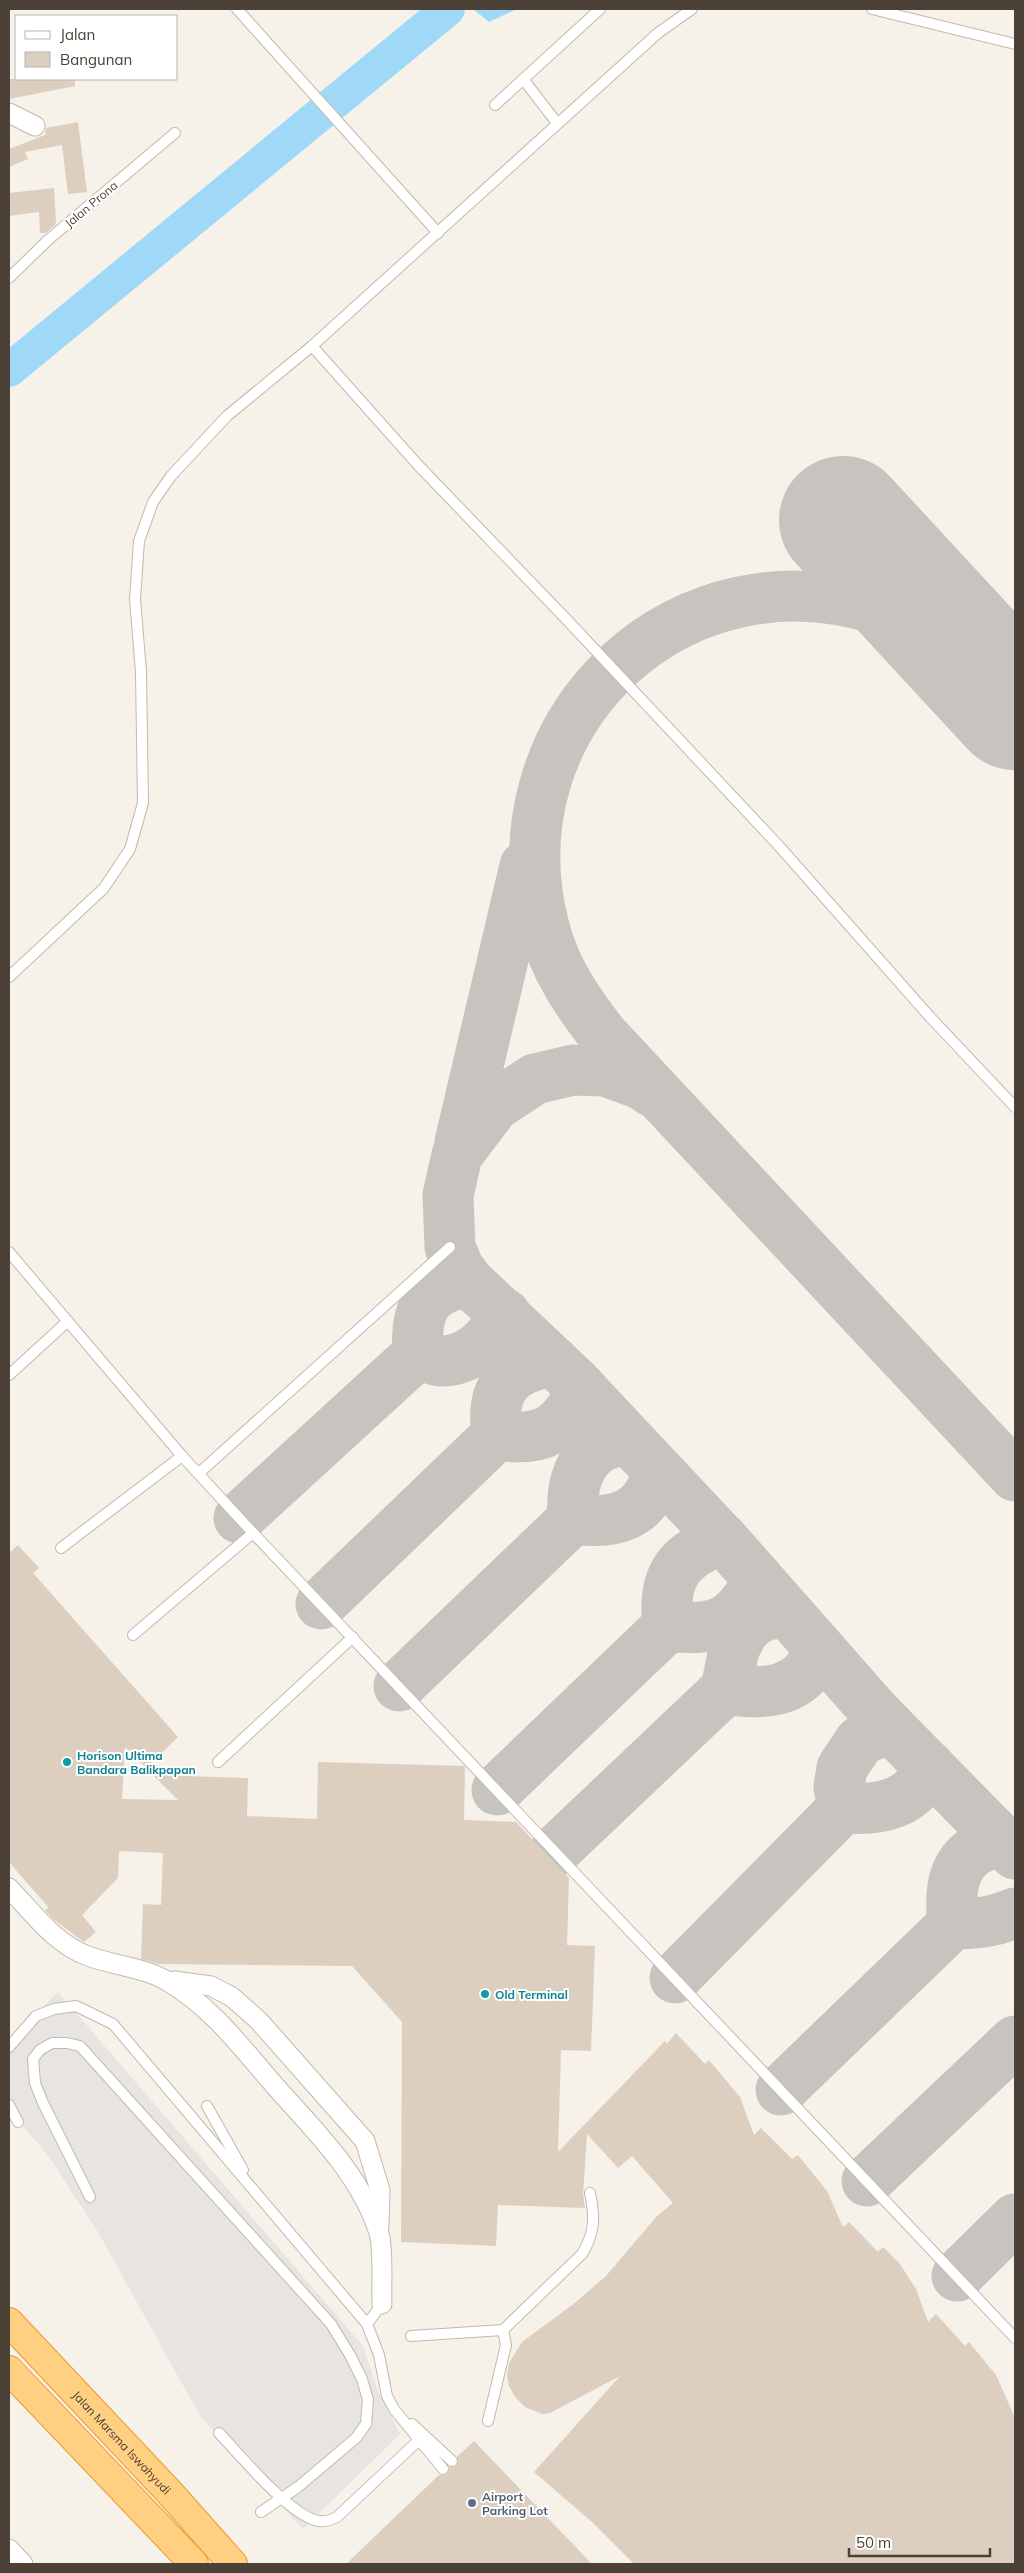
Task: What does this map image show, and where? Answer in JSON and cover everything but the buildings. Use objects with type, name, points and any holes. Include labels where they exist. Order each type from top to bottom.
[{"type":"highway","name":"Jalan Marsma Iswahyudi","points":[[9,2322],[170,2493],[233,2564]]},
{"type":"highway","points":[[9,2370],[194,2564]]},
{"type":"street","points":[[9,113],[35,126]]},
{"type":"street","points":[[9,1888],[57,1939],[73,1950],[89,1957],[165,1979],[211,1986],[232,1997],[259,2021],[365,2141],[380,2190],[379,2235],[382,2304]]},
{"type":"street","points":[[165,1979],[194,1998],[218,2020],[323,2141],[356,2184],[371,2212],[379,2235]]},
{"type":"street","points":[[9,2549],[23,2564]]},
{"type":"lane","points":[[236,9],[438,234]]},
{"type":"lane","points":[[495,105],[600,9]]},
{"type":"lane","points":[[9,977],[104,888],[130,849],[143,803],[140,672],[135,599],[139,541],[153,502],[170,476],[227,416],[312,346],[658,33],[692,9]]},
{"type":"lane","points":[[872,9],[1015,44]]},
{"type":"lane","points":[[523,79],[557,124]]},
{"type":"lane","name":"Jalan Prona","points":[[9,278],[48,240],[175,133]]},
{"type":"lane","points":[[312,346],[418,466],[568,621],[780,846],[930,1017],[1015,1107]]},
{"type":"lane","points":[[199,1473],[450,1247]]},
{"type":"lane","points":[[9,1252],[182,1456],[1015,2338]]},
{"type":"lane","points":[[9,1374],[68,1321]]},
{"type":"lane","points":[[61,1548],[182,1456]]},
{"type":"lane","points":[[133,1635],[253,1532]]},
{"type":"lane","points":[[218,1762],[353,1637]]},
{"type":"lane","points":[[9,2047],[36,2016],[54,2010],[76,2006],[113,2024],[367,2324],[379,2355],[387,2396],[394,2410],[443,2469]]},
{"type":"lane","points":[[90,2197],[35,2083],[33,2059],[40,2050],[52,2044],[67,2043],[80,2046],[331,2324],[362,2379],[368,2400],[366,2424],[356,2438],[282,2499],[261,2512]]},
{"type":"lane","points":[[9,2105],[18,2122]]},
{"type":"lane","points":[[207,2106],[254,2191]]},
{"type":"lane","points":[[412,2336],[502,2330],[582,2254],[590,2242],[594,2227],[590,2193]]},
{"type":"lane","points":[[367,2324],[382,2304]]},
{"type":"lane","points":[[488,2421],[506,2345],[502,2330]]},
{"type":"lane","points":[[394,2410],[452,2461]]},
{"type":"lane","points":[[219,2433],[282,2499],[317,2521],[327,2521],[337,2517],[419,2440]]},
{"type":"shaded area","points":[[58,1992],[363,2346],[379,2394],[400,2434],[303,2529],[200,2416],[98,2232],[49,2157],[9,2109],[9,2040]]},
{"type":"water","points":[[473,9],[517,9],[489,22]]},
{"type":"waterway","points":[[9,370],[448,9]]},
{"type":"taxiway","points":[[1014,705],[970,665],[938,640],[904,619],[886,612],[811,597],[740,602],[675,626],[619,665],[575,717],[546,780],[535,851],[544,927],[548,942],[568,984],[594,1024],[1015,1476]]},
{"type":"taxiway","points":[[460,1142],[525,866]]},
{"type":"taxiway","points":[[653,1092],[641,1084],[605,1071],[573,1070],[535,1079],[495,1105],[457,1155],[448,1195],[450,1247],[458,1267],[469,1282],[574,1381],[730,1547],[878,1715],[1015,1854]]},
{"type":"taxiway","points":[[418,1354],[418,1326],[421,1314],[432,1296],[454,1285],[469,1282]]},
{"type":"taxiway","points":[[418,1354],[441,1361],[462,1357],[487,1339],[505,1314]]},
{"type":"taxiway","points":[[239,1518],[418,1354]]},
{"type":"taxiway","points":[[497,1435],[496,1405],[506,1383],[524,1369],[553,1361]]},
{"type":"taxiway","points":[[321,1604],[497,1435],[527,1437],[539,1435],[549,1430],[567,1415],[582,1389]]},
{"type":"taxiway","points":[[573,1519],[574,1490],[582,1465],[590,1455],[600,1448],[613,1442],[628,1440]]},
{"type":"taxiway","points":[[573,1519],[602,1520],[627,1514],[637,1508],[646,1498],[653,1486],[658,1471]]},
{"type":"taxiway","points":[[399,1686],[573,1519]]},
{"type":"taxiway","points":[[668,1626],[668,1594],[676,1570],[695,1552],[723,1539]]},
{"type":"taxiway","points":[[497,1790],[668,1626],[700,1627],[723,1621],[742,1606],[759,1580]]},
{"type":"taxiway","points":[[555,1851],[726,1689],[734,1649],[743,1632],[753,1621],[766,1615],[779,1613]]},
{"type":"taxiway","points":[[726,1689],[760,1692],[771,1691],[792,1684],[809,1669],[819,1648]]},
{"type":"taxiway","points":[[843,1808],[839,1787],[842,1768],[860,1741],[890,1727]]},
{"type":"taxiway","points":[[675,1978],[843,1808],[873,1808],[901,1799],[917,1787],[929,1766]]},
{"type":"taxiway","points":[[953,1924],[953,1885],[960,1867],[965,1859],[976,1850],[1002,1840]]},
{"type":"taxiway","points":[[781,2090],[953,1924],[985,1922],[1015,1913]]},
{"type":"taxiway","points":[[867,2181],[1015,2041]]},
{"type":"taxiway","points":[[957,2276],[1015,2219]]},
{"type":"runway","points":[[843,520],[1015,706]]},
{"type":"place","name":"Horison Ultima Bandara Balikpapan","points":[[67,1762]]},
{"type":"place","name":"Old Terminal","points":[[485,1994]]},
{"type":"place","name":"Airport Parking Lot","points":[[472,2503]]}]
